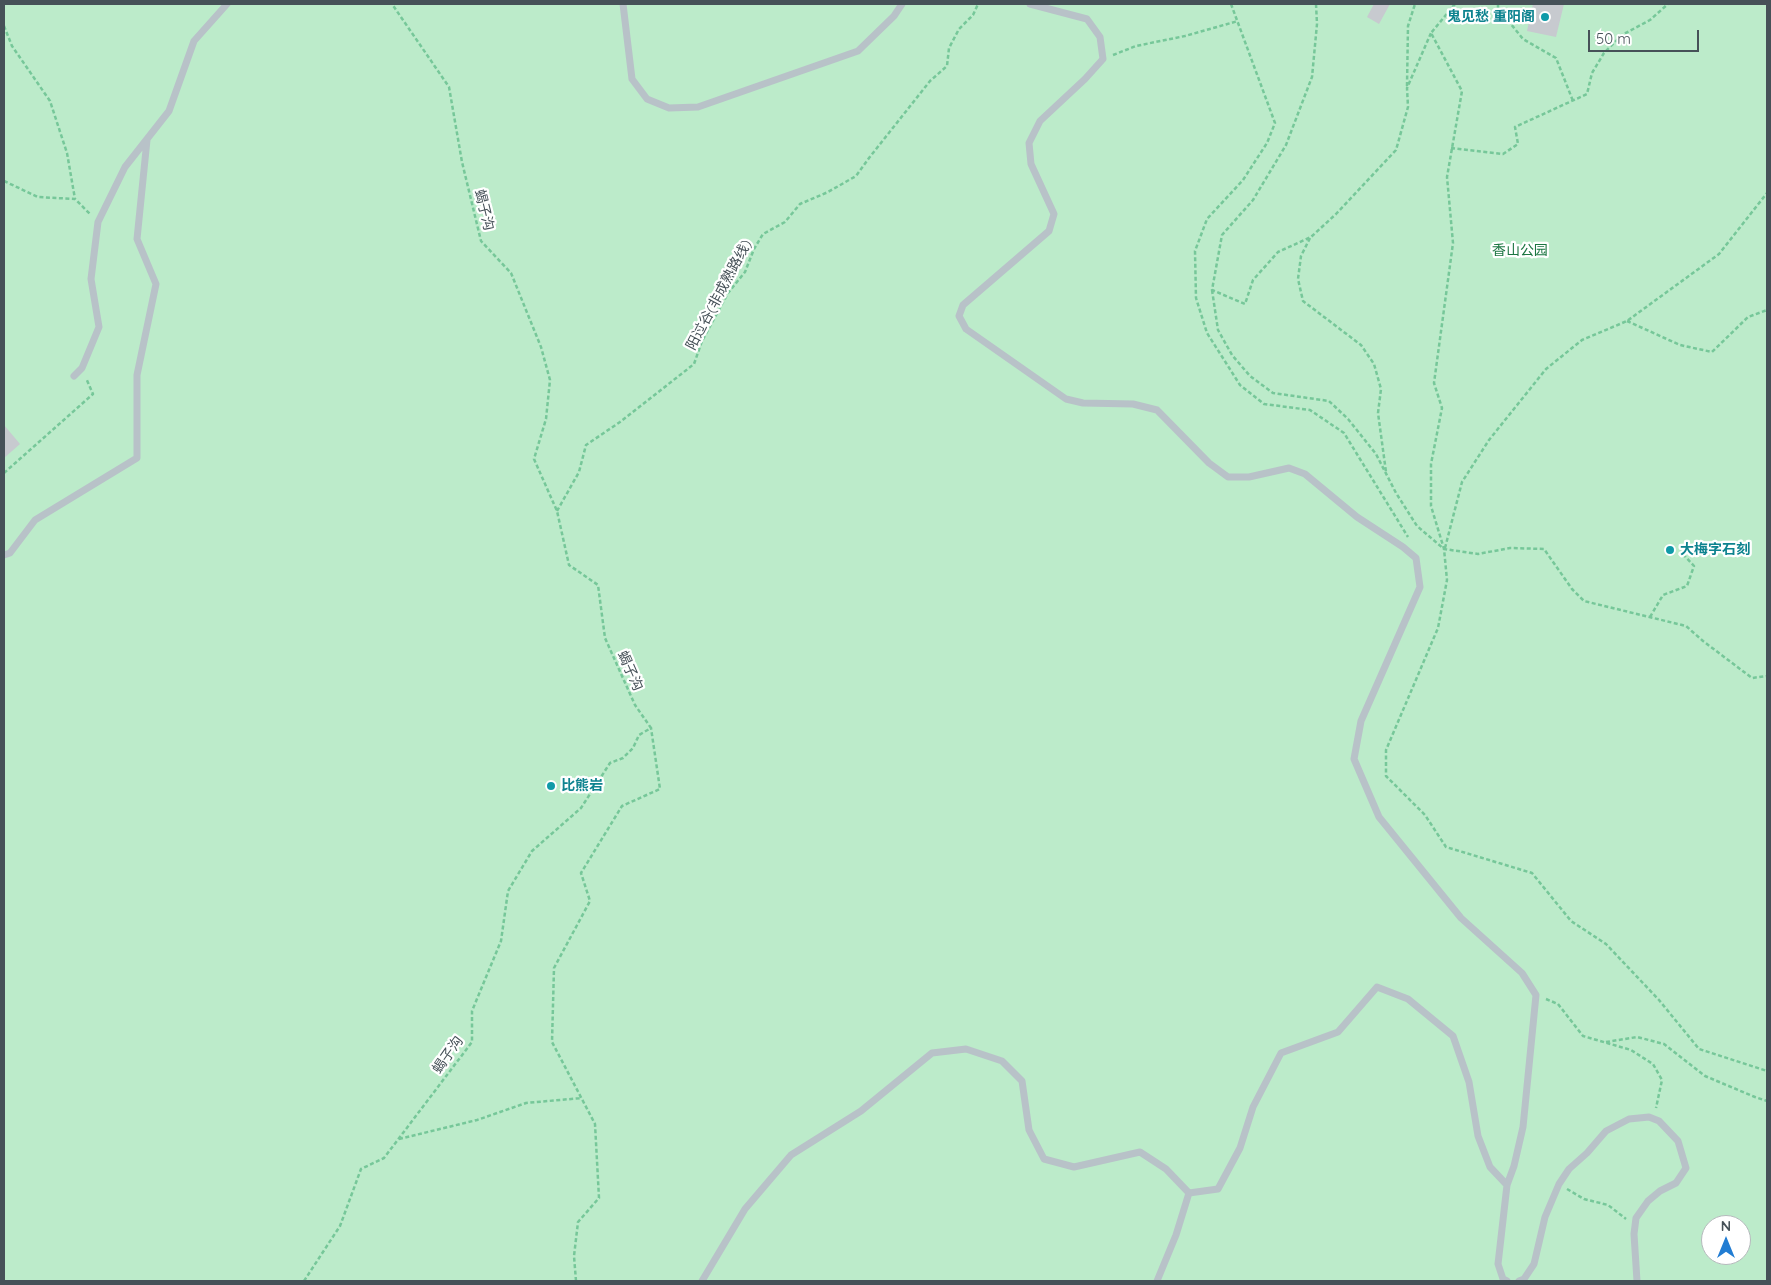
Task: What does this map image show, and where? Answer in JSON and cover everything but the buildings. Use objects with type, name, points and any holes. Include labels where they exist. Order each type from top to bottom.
[{"type":"lane","points":[[74,376],[82,368],[98,327],[91,279],[98,222],[125,168],[169,111],[194,41],[227,4]]},
{"type":"lane","points":[[623,4],[632,79],[647,99],[670,108],[698,107],[858,51],[894,16],[902,4]]},
{"type":"lane","points":[[1030,4],[1087,18],[1100,37],[1103,59],[1085,80],[1040,121],[1029,143],[1031,164],[1054,214],[1049,232],[963,305],[959,316],[966,329],[1066,399],[1084,403],[1133,404],[1157,410],[1209,462],[1228,477],[1249,477],[1289,468],[1305,474],[1357,517],[1404,547],[1416,558],[1420,588],[1361,721],[1354,758],[1379,817],[1461,918],[1522,974],[1536,994],[1523,1127],[1514,1166],[1507,1185],[1498,1264],[1503,1279],[1507,1281]]},
{"type":"lane","points":[[4,556],[10,553],[35,520],[137,458],[137,375],[156,284],[137,239],[147,140]]},
{"type":"lane","points":[[1189,1193],[1218,1189],[1240,1148],[1253,1107],[1281,1053],[1338,1032],[1377,987],[1408,999],[1453,1036],[1469,1082],[1478,1136],[1490,1167],[1507,1185]]},
{"type":"lane","points":[[702,1281],[745,1209],[791,1155],[860,1111],[932,1053],[966,1049],[1002,1062],[1022,1081],[1029,1130],[1044,1159],[1074,1167],[1140,1152],[1166,1168],[1189,1193]]},
{"type":"lane","points":[[1519,1281],[1524,1279],[1534,1264],[1545,1217],[1559,1184],[1569,1169],[1587,1153],[1606,1131],[1629,1119],[1650,1117],[1659,1121],[1678,1140],[1686,1168],[1676,1183],[1648,1200],[1636,1218],[1634,1234],[1637,1281]]},
{"type":"lane","points":[[1157,1281],[1176,1235],[1189,1193]]},
{"type":"path","name":"蝎子沟","points":[[304,1281],[340,1226],[361,1169],[384,1158],[472,1042],[472,1011],[502,941],[508,891],[532,851],[581,808],[610,763],[623,758],[634,748],[639,735],[651,728],[635,706],[605,638],[598,585],[569,565],[557,511],[534,458],[546,419],[550,380],[541,347],[511,273],[481,241],[462,162],[449,87],[392,4]]},
{"type":"path","name":"阳过谷(非成熟路线)","points":[[557,511],[579,472],[586,445],[620,422],[694,364],[702,341],[728,293],[745,272],[754,249],[764,234],[785,222],[800,204],[828,192],[856,176],[930,81],[947,66],[949,48],[959,29],[973,14],[978,4]]},
{"type":"path","points":[[1232,4],[1275,123],[1267,143],[1244,180],[1207,219],[1195,251],[1196,298],[1207,333],[1240,385],[1264,404],[1310,410],[1344,433],[1408,535],[1416,558]]},
{"type":"path","points":[[1316,4],[1317,24],[1312,77],[1286,145],[1253,200],[1222,235],[1212,290],[1218,330],[1232,355],[1250,376],[1273,393],[1329,401],[1348,419],[1376,454],[1417,526],[1444,549],[1478,554],[1510,548],[1544,549],[1572,589],[1584,601],[1686,626],[1703,642],[1752,678],[1767,676]]},
{"type":"path","points":[[1212,290],[1245,304],[1253,280],[1278,252],[1311,237],[1336,214],[1396,150],[1408,107],[1408,26],[1415,4]]},
{"type":"path","points":[[1408,88],[1430,33],[1455,4]]},
{"type":"path","points":[[1498,4],[1498,8],[1523,39],[1556,58],[1573,101]]},
{"type":"path","points":[[1451,148],[1503,154],[1518,144],[1515,127],[1587,94],[1592,72],[1604,54],[1622,35],[1650,20],[1668,4]]},
{"type":"path","points":[[1103,59],[1136,46],[1185,36],[1238,21]]},
{"type":"path","points":[[4,26],[12,46],[50,101],[67,153],[75,199],[98,222]]},
{"type":"path","points":[[1430,33],[1462,91],[1446,177],[1453,243],[1434,383],[1442,408],[1431,464],[1431,506],[1444,549],[1447,580],[1438,628],[1386,750],[1386,776],[1425,815],[1446,846],[1532,873],[1570,921],[1606,944],[1659,1000],[1699,1049],[1767,1071]]},
{"type":"path","points":[[4,181],[38,197],[75,199]]},
{"type":"path","points":[[1444,549],[1462,482],[1494,433],[1546,369],[1582,340],[1627,321],[1719,254],[1767,193]]},
{"type":"path","points":[[1311,237],[1302,256],[1298,278],[1303,301],[1361,344],[1374,364],[1381,389],[1378,413],[1386,474]]},
{"type":"path","points":[[1627,321],[1680,344],[1712,352],[1748,317],[1767,310]]},
{"type":"path","points":[[4,473],[93,394],[82,368]]},
{"type":"path","points":[[1650,617],[1663,595],[1687,586],[1694,566],[1680,552]]},
{"type":"path","points":[[576,1281],[574,1256],[578,1222],[599,1198],[595,1124],[552,1042],[554,968],[590,901],[581,873],[622,806],[660,790],[651,728]]},
{"type":"path","points":[[1536,994],[1558,1004],[1583,1036],[1631,1050],[1654,1064],[1662,1080],[1658,1107],[1650,1117]]},
{"type":"path","points":[[1605,1043],[1638,1037],[1664,1044],[1705,1076],[1767,1101]]},
{"type":"path","points":[[398,1139],[477,1120],[526,1103],[582,1098]]},
{"type":"path","points":[[1559,1184],[1584,1199],[1608,1205],[1626,1219]]},
{"type":"green space","name":"香山公园","points":[[4,4],[1767,4],[1767,1281],[4,1281]]},
{"type":"place","name":"鬼见愁 重阳阁","points":[[1545,17]]},
{"type":"place","name":"大梅字石刻","points":[[1670,550]]},
{"type":"place","name":"比熊岩","points":[[551,786]]}]
